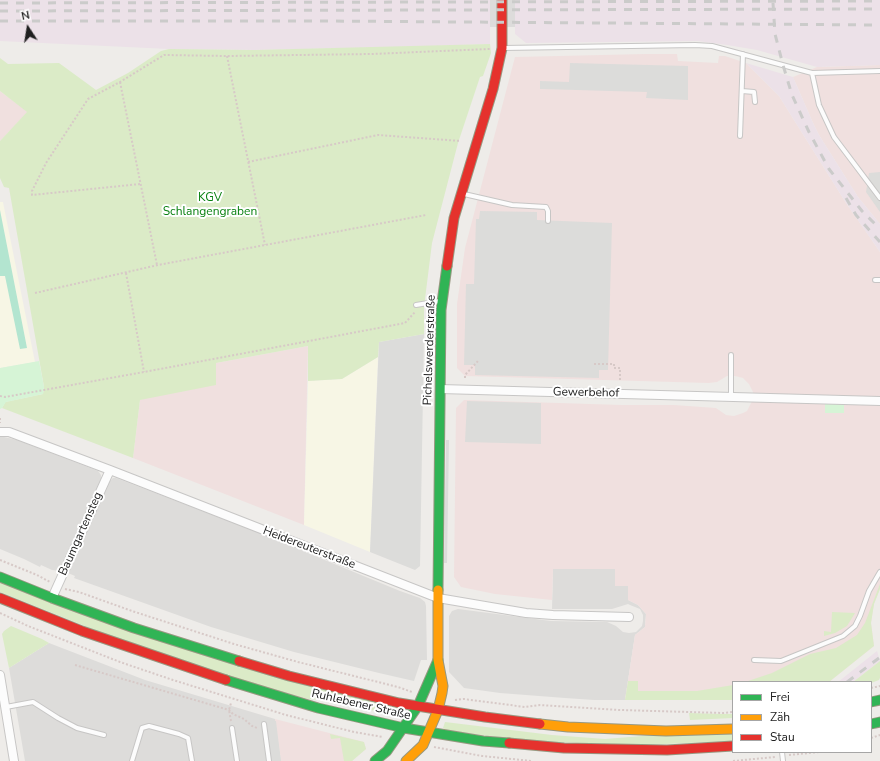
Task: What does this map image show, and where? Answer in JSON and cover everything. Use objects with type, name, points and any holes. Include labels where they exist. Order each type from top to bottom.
[{"type":"main road","name":"Pichelswerderstraße","points":[[406,761],[423,745],[438,710],[443,686],[438,660],[441,310],[454,218],[493,89],[502,48],[502,0]]},
{"type":"main road","name":"Ruhlebener Straße","points":[[0,577],[134,628],[249,665],[326,686],[418,706],[500,719],[575,727],[666,731],[732,729]]},
{"type":"main road","name":"Ruhlebener Straße","points":[[0,598],[82,632],[204,674],[318,708],[428,733],[483,741],[564,748],[667,750],[732,746]]},
{"type":"main road","name":"Pichelswerderstraße","points":[[375,761],[387,751],[418,706],[438,660]]},
{"type":"street","name":"Gewerbehof","points":[[440,389],[880,401]]},
{"type":"street","name":"Heidereuterstraße","points":[[0,432],[9,432],[110,470],[438,598],[526,613],[629,617]]},
{"type":"street","name":"Baumgartensteg","points":[[52,598],[110,470]]},
{"type":"street","points":[[0,675],[14,761]]},
{"type":"lane","points":[[502,48],[712,46],[812,73],[880,71]]},
{"type":"lane","points":[[740,136],[743,54]]},
{"type":"lane","points":[[812,73],[819,105],[834,137],[880,198]]},
{"type":"lane","points":[[742,91],[754,92],[755,102]]},
{"type":"lane","points":[[461,193],[512,205],[546,208],[548,211],[548,221]]},
{"type":"lane","points":[[875,280],[880,280]]},
{"type":"lane","points":[[417,307],[442,300]]},
{"type":"lane","points":[[731,355],[731,396]]},
{"type":"lane","points":[[754,660],[781,661],[842,636],[855,626],[869,590],[880,572]]},
{"type":"lane","points":[[6,707],[33,702],[77,728],[104,735]]},
{"type":"lane","points":[[264,724],[269,761]]},
{"type":"lane","points":[[132,761],[142,728],[149,726],[188,738],[192,761]]},
{"type":"lane","points":[[232,728],[237,761]]},
{"type":"path","points":[[140,184],[32,195],[32,191],[46,163],[88,99],[120,82],[164,55],[227,56],[370,54],[502,48]]},
{"type":"path","points":[[227,56],[265,245]]},
{"type":"path","points":[[120,82],[158,265]]},
{"type":"path","points":[[248,162],[378,135],[461,141]]},
{"type":"path","points":[[35,293],[158,265],[426,215]]},
{"type":"path","points":[[126,273],[144,372]]},
{"type":"path","points":[[0,396],[5,397],[144,372],[405,323],[417,307]]},
{"type":"path","points":[[465,378],[465,375],[478,361]]},
{"type":"path","points":[[594,364],[614,364],[614,368],[620,368],[620,382]]},
{"type":"path","points":[[0,560],[37,575],[49,582]]},
{"type":"path","points":[[69,590],[79,592],[234,644],[398,687],[406,691]]},
{"type":"path","points":[[0,613],[28,626],[120,662],[173,680],[286,715],[354,732],[373,735]]},
{"type":"path","points":[[75,665],[229,710],[252,726],[264,729]]},
{"type":"path","points":[[456,700],[464,699],[525,708],[540,705],[620,710],[732,712]]},
{"type":"path","points":[[231,703],[229,710],[232,728]]},
{"type":"path","points":[[437,748],[482,756],[532,761]]},
{"type":"shaded area","points":[[0,0],[490,0],[490,44],[254,50],[169,49],[0,41]]},
{"type":"shaded area","points":[[515,0],[880,0],[880,65],[817,67],[757,50],[698,41],[526,43],[515,34]]},
{"type":"shaded area","points":[[677,54],[678,61],[718,63],[719,56],[725,56],[746,63],[779,96],[846,203],[880,252],[880,589],[874,604],[871,623],[874,646],[830,681],[732,681],[732,700],[625,700],[635,635],[645,627],[646,614],[638,605],[628,600],[628,586],[615,586],[615,569],[553,569],[552,600],[495,594],[461,587],[454,577],[456,408],[464,400],[622,405],[674,405],[716,408],[726,415],[734,416],[747,411],[753,399],[753,392],[749,384],[743,378],[735,376],[727,376],[717,382],[709,383],[465,376],[457,368],[457,304],[465,248],[515,57]]},
{"type":"shaded area","points":[[570,63],[688,66],[688,100],[646,98],[647,92],[540,89],[540,81],[569,82]]},
{"type":"shaded area","points":[[746,63],[793,77],[819,135],[858,197],[880,224],[880,252],[846,203],[779,96]]},
{"type":"shaded area","points":[[880,65],[880,224],[858,197],[819,135],[793,77],[817,67]]},
{"type":"shaded area","points":[[0,91],[28,112],[0,141]]},
{"type":"shaded area","points":[[880,172],[880,212],[866,192],[869,173]]},
{"type":"shaded area","points":[[0,202],[3,202],[35,362],[0,368]]},
{"type":"shaded area","points":[[480,211],[537,212],[537,220],[612,223],[608,370],[599,370],[599,378],[475,375],[475,365],[464,365],[466,284],[474,284],[476,219],[479,219]]},
{"type":"shaded area","points":[[424,334],[420,566],[415,570],[370,552],[379,342]]},
{"type":"shaded area","points":[[308,346],[304,525],[133,458],[140,400],[216,363]]},
{"type":"shaded area","points":[[378,357],[370,552],[304,525],[308,381],[342,379]]},
{"type":"shaded area","points":[[467,401],[541,403],[541,444],[465,442]]},
{"type":"shaded area","points":[[0,436],[17,440],[98,471],[101,475],[101,480],[60,571],[52,570],[41,565],[40,567],[0,549]]},
{"type":"shaded area","points":[[446,440],[449,440],[447,563],[444,563]]},
{"type":"shaded area","points":[[113,478],[252,530],[420,598],[425,602],[426,606],[427,660],[421,660],[414,681],[294,652],[211,627],[74,578],[75,576],[68,573],[110,481]]},
{"type":"shaded area","points":[[553,569],[615,569],[628,586],[628,600],[638,605],[646,614],[645,627],[635,635],[625,700],[565,698],[500,693],[464,688],[449,672],[449,616],[452,611],[458,609],[551,621],[607,622],[616,626],[623,632],[629,633],[636,632],[642,626],[643,615],[640,609],[628,604],[612,609],[552,609]]},
{"type":"shaded area","points":[[49,643],[145,680],[275,719],[281,761],[25,761],[9,668]]},
{"type":"shaded area","points":[[877,651],[880,661],[854,681],[839,681]]},
{"type":"shaded area","points":[[259,717],[276,721],[281,761],[265,761]]},
{"type":"shaded area","points":[[275,719],[364,742],[366,749],[352,761],[281,761]]},
{"type":"green space","name":"KGV Schlangengraben","points":[[490,44],[491,53],[483,76],[480,77],[458,143],[432,243],[424,307],[424,334],[379,342],[378,357],[342,379],[308,381],[308,346],[216,363],[216,385],[140,400],[133,458],[2,408],[5,402],[43,394],[44,387],[9,188],[4,187],[0,178],[0,141],[27,112],[0,91],[0,58],[8,64],[59,63],[96,90],[128,73],[161,51],[169,49],[254,50]]},
{"type":"green space","points":[[0,210],[27,348],[20,349],[5,276],[0,276]]},
{"type":"green space","points":[[39,361],[44,387],[43,394],[6,402],[0,409],[0,368]]},
{"type":"green space","points":[[825,402],[844,403],[844,413],[825,413]]},
{"type":"green space","points":[[0,582],[398,708],[392,715],[329,700],[308,699],[253,684],[135,646],[0,592]]},
{"type":"green space","points":[[880,584],[880,589],[874,604],[871,623],[874,646],[830,681],[748,681],[772,673],[810,654],[836,648],[857,635],[865,623]]},
{"type":"green space","points":[[832,612],[855,613],[847,626],[835,633],[824,636],[824,631],[831,632]]},
{"type":"green space","points":[[11,626],[49,643],[9,668],[2,634]]},
{"type":"green space","points":[[880,661],[879,680],[872,683],[872,681],[854,681]]},
{"type":"green space","points":[[628,681],[638,681],[638,691],[697,691],[732,685],[732,700],[625,700]]},
{"type":"green space","points":[[689,713],[732,714],[732,718],[690,720]]},
{"type":"green space","points":[[445,722],[552,735],[605,739],[642,736],[732,734],[732,741],[644,745],[552,742],[502,738],[446,730],[443,728]]},
{"type":"green space","points":[[330,734],[364,742],[366,749],[352,761],[344,761],[340,738],[331,739]]},
{"type":"pier","points":[[490,0],[515,0],[515,27],[490,27]]},
{"type":"railway","points":[[0,3],[880,1]]},
{"type":"railway","points":[[773,3],[775,34],[783,65],[792,95],[809,132],[829,169],[862,211],[880,229]]},
{"type":"railway","points":[[0,11],[880,9]]},
{"type":"railway","points":[[0,21],[325,21],[880,25]]},
{"type":"railway","points":[[846,198],[856,215],[880,242]]},
{"type":"railway","points":[[848,681],[879,658]]},
{"type":"traffic: fast","points":[[438,590],[441,310],[447,266]]},
{"type":"traffic: fast","points":[[0,577],[134,628],[239,661]]},
{"type":"traffic: fast","points":[[375,761],[387,751],[418,706],[438,660]]},
{"type":"traffic: fast","points":[[226,680],[318,708],[404,728],[483,741],[509,743]]},
{"type":"traffic: fast","points":[[872,702],[880,700]]},
{"type":"traffic: fast","points":[[872,724],[880,722]]},
{"type":"traffic: slow","points":[[406,761],[423,745],[438,710],[442,693],[443,686],[438,660],[438,590]]},
{"type":"traffic: slow","points":[[540,724],[568,727],[666,731],[732,729]]},
{"type":"traffic: jam","points":[[447,266],[454,218],[493,89],[502,48],[502,0]]},
{"type":"traffic: jam","points":[[0,598],[82,631],[226,680]]},
{"type":"traffic: jam","points":[[239,661],[289,676],[399,703],[540,724]]},
{"type":"traffic: jam","points":[[509,743],[564,748],[667,750],[732,746]]}]
